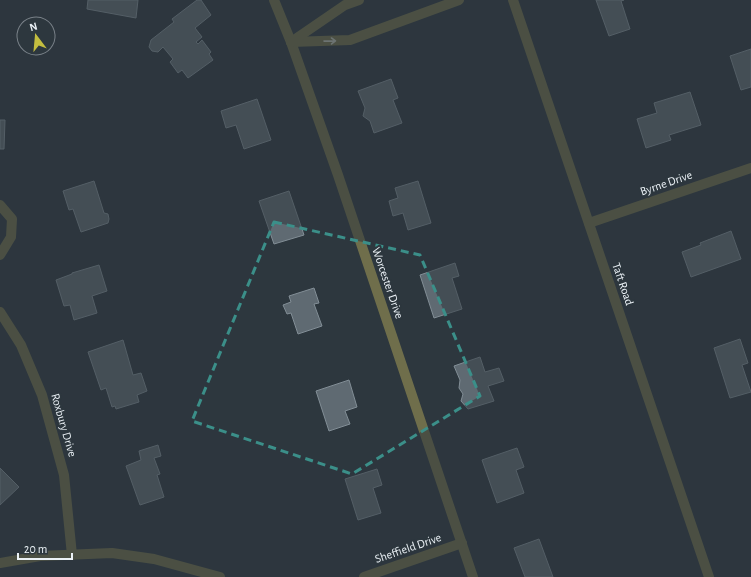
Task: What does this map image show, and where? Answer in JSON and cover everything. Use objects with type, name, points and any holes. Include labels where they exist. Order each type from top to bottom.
[{"type":"street","name":"Worcester Drive","points":[[274,0],[291,42],[338,175],[473,577]]},
{"type":"street","points":[[291,42],[344,5],[359,0]]},
{"type":"street","points":[[291,42],[350,40],[459,0]]},
{"type":"street","name":"Taft Road","points":[[513,0],[709,577]]},
{"type":"street","name":"Byrne Drive","points":[[588,224],[751,168]]},
{"type":"street","points":[[0,205],[12,219],[11,238],[0,255]]},
{"type":"street","name":"Roxbury Drive","points":[[0,312],[21,345],[42,395],[64,475],[72,555]]},
{"type":"street","name":"Sheffield Drive","points":[[364,577],[462,543]]},
{"type":"street","points":[[0,563],[40,556],[112,552],[154,560],[220,577]]},
{"type":"highlighted area","points":[[274,222],[420,255],[480,396],[352,474],[192,421]]},
{"type":"building","points":[[88,0],[138,0],[136,18],[87,9]]},
{"type":"building","points":[[197,0],[201,0],[211,15],[195,28],[202,37],[196,42],[198,44],[202,40],[211,52],[209,54],[213,60],[188,78],[182,70],[178,73],[170,62],[173,59],[163,47],[158,52],[152,51],[149,47],[151,40],[174,22],[172,19]]},
{"type":"building","points":[[596,0],[624,0],[621,1],[630,29],[609,36]]},
{"type":"building","points":[[751,49],[751,87],[741,90],[730,56]]},
{"type":"building","points":[[391,79],[398,98],[393,100],[402,123],[374,133],[370,121],[363,116],[365,108],[358,91]]},
{"type":"building","points":[[690,92],[701,125],[669,135],[671,140],[646,148],[637,119],[657,113],[654,103]]},
{"type":"building","points":[[257,99],[271,140],[244,149],[236,125],[226,128],[221,111]]},
{"type":"building","points":[[0,120],[5,120],[4,149],[0,149]]},
{"type":"building","points":[[94,181],[104,213],[108,214],[108,223],[81,232],[73,209],[69,210],[63,191]]},
{"type":"building","points":[[418,181],[431,223],[408,230],[403,213],[393,216],[389,201],[398,198],[395,188]]},
{"type":"building","points":[[289,191],[304,235],[274,244],[259,201]]},
{"type":"building","points":[[731,231],[741,259],[691,277],[682,252]]},
{"type":"building","points":[[455,263],[459,276],[452,278],[462,309],[434,318],[420,275]]},
{"type":"building","points":[[99,265],[107,291],[92,296],[97,313],[74,320],[70,305],[64,306],[56,280],[72,273]]},
{"type":"building","points":[[314,288],[319,303],[314,304],[322,326],[298,334],[291,313],[287,314],[283,305],[291,302],[289,296]]},
{"type":"building","points":[[740,339],[748,363],[742,365],[751,392],[730,398],[714,348]]},
{"type":"building","points":[[123,340],[133,375],[141,373],[147,391],[137,395],[139,402],[116,409],[115,406],[112,407],[106,388],[101,390],[88,352]]},
{"type":"building","points":[[480,357],[485,372],[499,368],[504,381],[488,386],[494,401],[468,409],[461,401],[463,394],[459,388],[460,380],[454,366]]},
{"type":"building","points":[[349,380],[357,407],[345,411],[350,424],[329,431],[316,391]]},
{"type":"building","points":[[158,445],[161,456],[154,458],[160,474],[157,475],[164,497],[140,505],[126,466],[141,460],[139,451]]},
{"type":"building","points":[[517,448],[524,467],[516,470],[524,493],[497,503],[482,460]]},
{"type":"building","points":[[0,468],[19,487],[0,505]]},
{"type":"building","points":[[377,469],[382,485],[373,488],[381,513],[358,520],[345,479]]},
{"type":"building","points":[[539,539],[553,577],[525,577],[514,548]]}]
